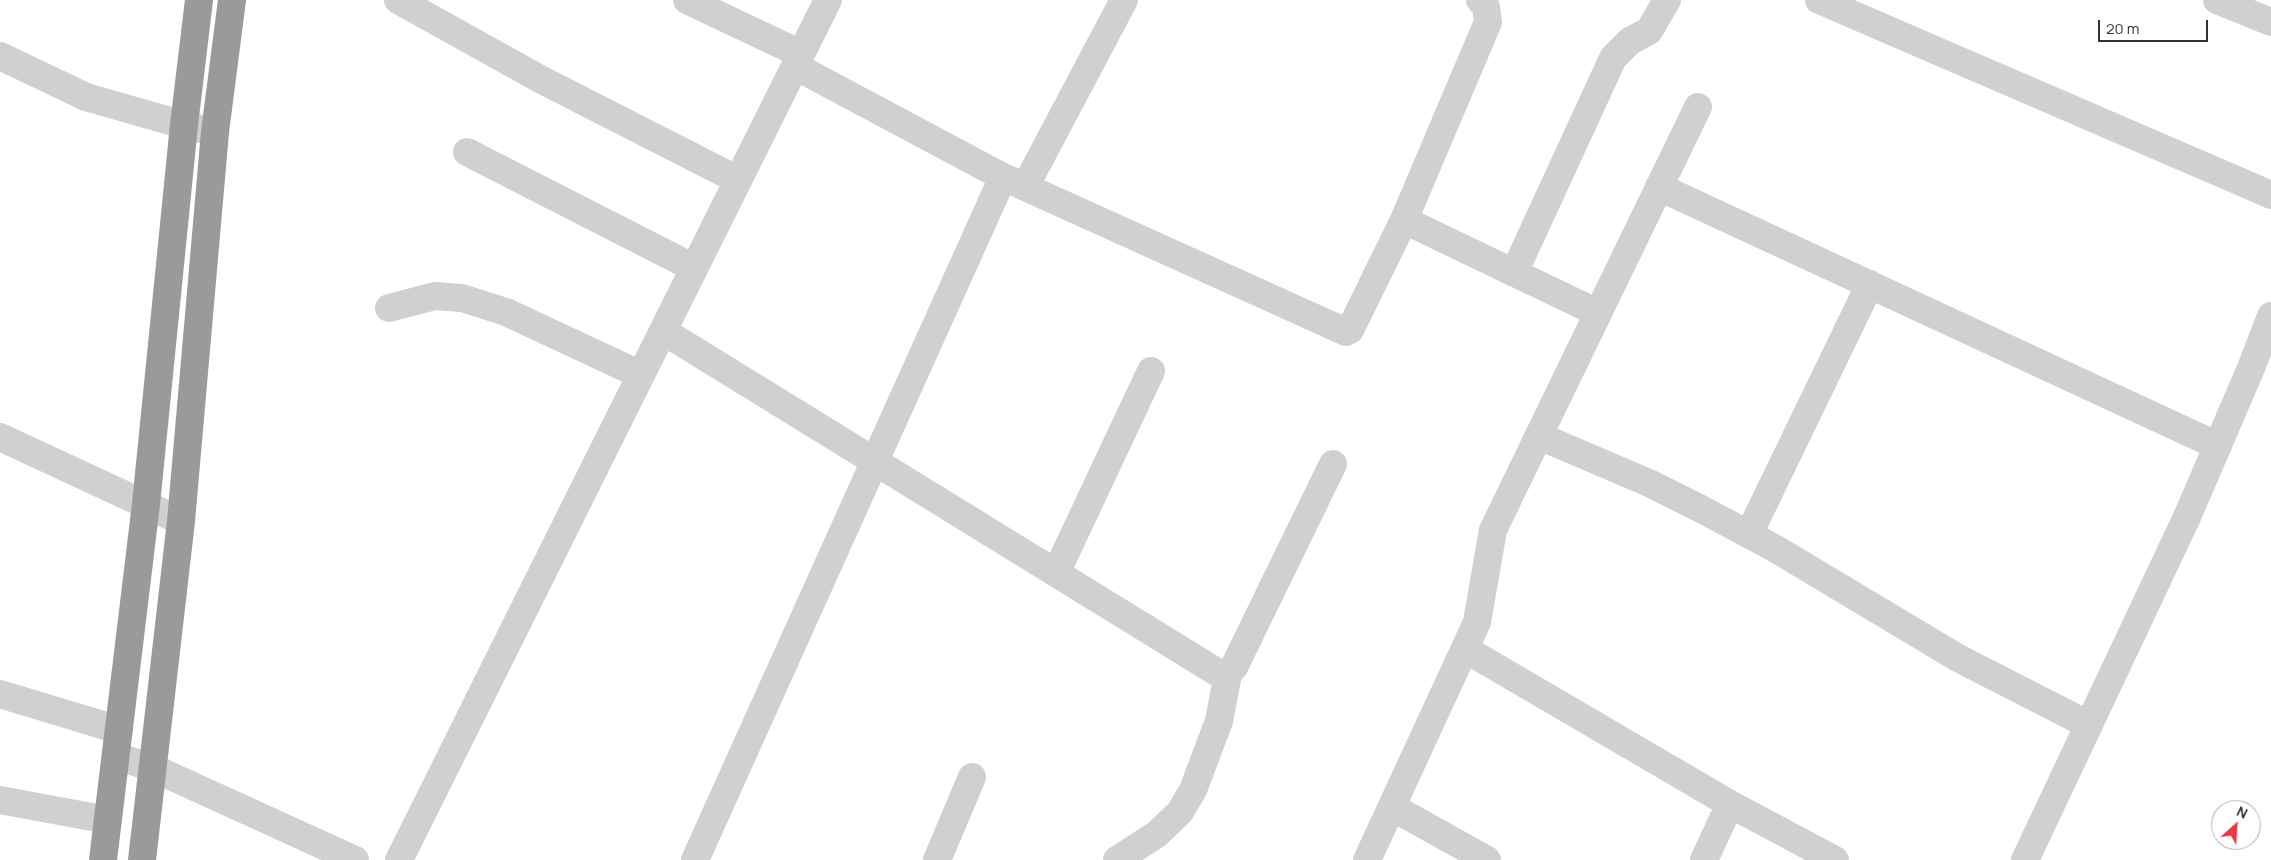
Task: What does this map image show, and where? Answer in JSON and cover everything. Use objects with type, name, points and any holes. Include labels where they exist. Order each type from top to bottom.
[{"type":"highway","points":[[103,860],[146,504],[184,125],[199,0]]},
{"type":"highway","points":[[142,860],[181,521],[215,132],[232,0]]},
{"type":"street","points":[[398,0],[540,79],[738,180]]},
{"type":"street","points":[[687,0],[798,60],[1014,182],[1342,332],[1350,330],[1404,220],[1488,22],[1486,7],[1480,0]]},
{"type":"street","points":[[399,860],[828,0]]},
{"type":"street","points":[[695,860],[875,462],[1014,182],[1124,0]]},
{"type":"street","points":[[1514,273],[1613,58],[1630,41],[1649,31],[1666,0]]},
{"type":"street","points":[[1819,0],[2271,195]]},
{"type":"street","points":[[2217,0],[2271,22]]},
{"type":"street","points":[[0,56],[86,97],[215,132]]},
{"type":"street","points":[[1367,860],[1477,622],[1493,530],[1698,107]]},
{"type":"street","points":[[466,152],[694,268]]},
{"type":"street","points":[[1659,187],[2218,446]]},
{"type":"street","points":[[1404,220],[1598,313]]},
{"type":"street","points":[[1749,534],[1870,284]]},
{"type":"street","points":[[390,308],[435,296],[462,298],[506,312],[641,375]]},
{"type":"street","points":[[2026,860],[2187,517],[2271,316]]},
{"type":"street","points":[[663,331],[1220,674],[1228,674]]},
{"type":"street","points":[[1056,573],[1151,371]]},
{"type":"street","points":[[1539,436],[1649,483],[1749,534],[1958,658],[2089,725]]},
{"type":"street","points":[[0,437],[181,521]]},
{"type":"street","points":[[1117,860],[1157,834],[1180,812],[1193,790],[1219,721],[1228,674],[1234,667],[1288,559],[1333,464]]},
{"type":"street","points":[[1465,649],[1730,804],[1835,860]]},
{"type":"street","points":[[0,694],[119,730]]},
{"type":"street","points":[[116,756],[153,768],[355,860]]},
{"type":"street","points":[[937,860],[972,777]]},
{"type":"street","points":[[0,800],[108,820]]},
{"type":"street","points":[[1704,860],[1730,804]]},
{"type":"street","points":[[1392,807],[1487,860]]}]
